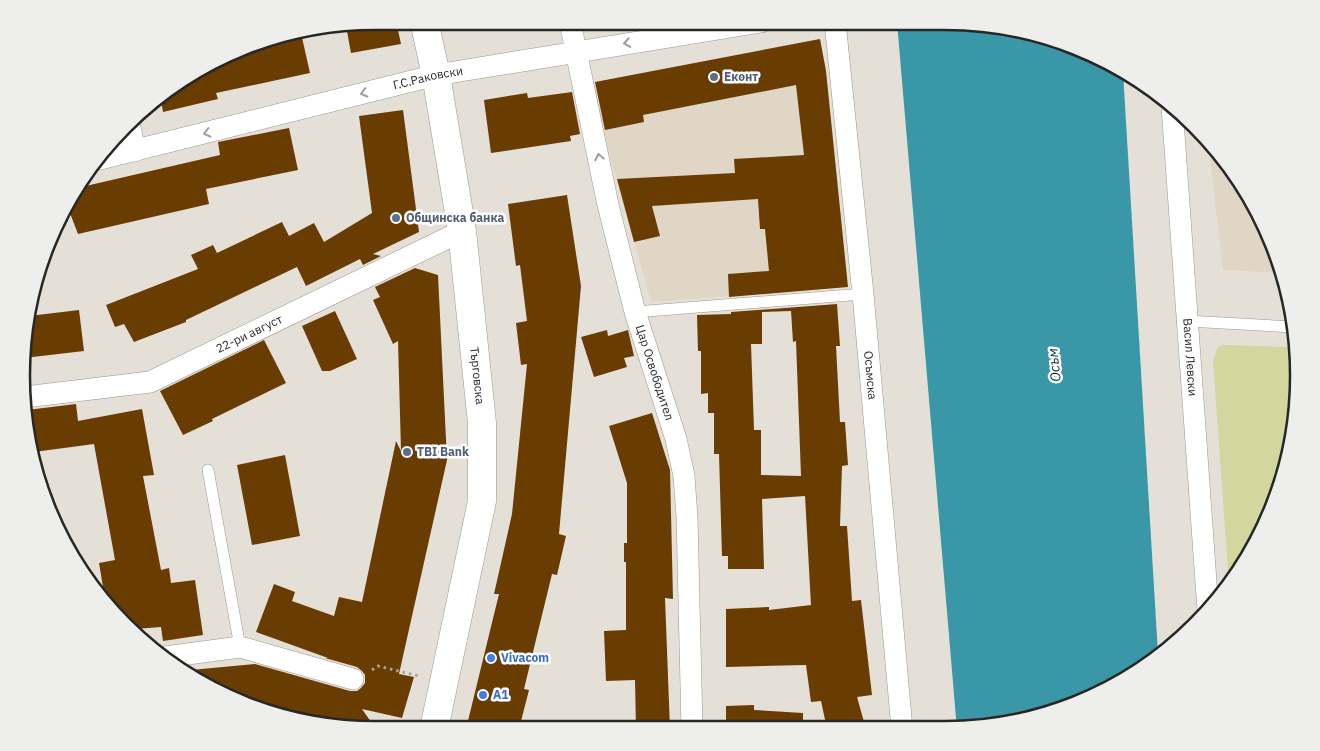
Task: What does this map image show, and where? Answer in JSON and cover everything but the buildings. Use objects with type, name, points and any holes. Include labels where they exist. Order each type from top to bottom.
[{"type":"street","name":"Търговска","points":[[426,30],[436,75],[462,231],[482,423],[482,501],[436,721]]},
{"type":"street","name":"Цар Освободител","points":[[572,30],[608,205],[635,312],[676,439],[684,476],[687,517],[692,721]]},
{"type":"street","name":"Г.С.Раковски","points":[[108,157],[436,75],[713,30]]},
{"type":"street","name":"Осъмска","points":[[836,30],[863,294],[901,721]]},
{"type":"street","name":"Васил Левски","points":[[1173,117],[1207,599]]},
{"type":"street","points":[[131,131],[135,151]]},
{"type":"street","name":"22-ри август","points":[[31,396],[150,382],[462,231]]},
{"type":"street","points":[[173,656],[240,647],[353,679]]},
{"type":"lane","points":[[635,312],[863,294]]},
{"type":"lane","points":[[1187,321],[1286,327]]},
{"type":"lane","points":[[208,470],[240,647]]},
{"type":"path","points":[[353,679],[378,666],[444,682]]},
{"type":"shaded area","points":[[820,39],[826,70],[848,287],[651,302],[603,130],[594,83]]},
{"type":"shaded area","points":[[1210,154],[1219,165],[1244,203],[1264,243],[1274,273],[1223,270]]},
{"type":"green space","points":[[1223,345],[1288,347],[1289,353],[1290,376],[1287,421],[1272,487],[1244,548],[1228,573],[1213,360],[1218,347]]},
{"type":"water","name":"Осъм","points":[[898,30],[967,31],[1012,37],[1056,48],[1077,56],[1123,80],[1158,648],[1117,675],[1056,703],[990,718],[957,720]]},
{"type":"place","name":"Еконт","points":[[714,77]]},
{"type":"place","name":"Общинска банка","points":[[396,218]]},
{"type":"place","name":"TBI Bank","points":[[407,452]]},
{"type":"place","name":"Vivacom","points":[[491,658]]},
{"type":"place","name":"A1","points":[[483,695]]}]
